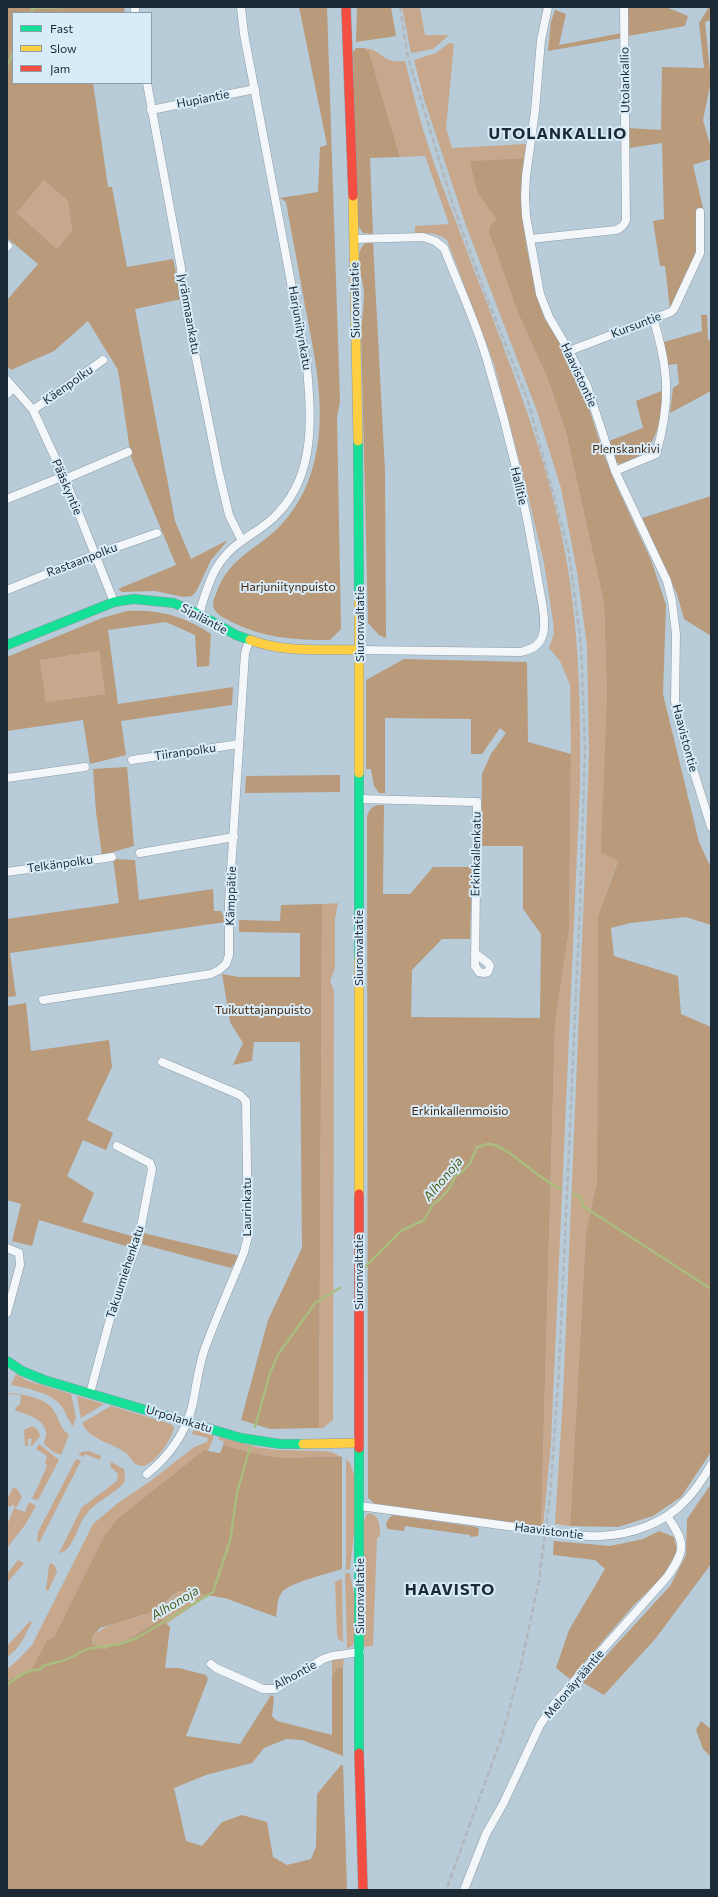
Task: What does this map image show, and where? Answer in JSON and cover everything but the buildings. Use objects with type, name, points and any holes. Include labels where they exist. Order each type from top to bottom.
[{"type":"main road","name":"Siuronvaltatie","points":[[346,7],[354,239],[360,650],[359,1760],[363,1890]]},
{"type":"main road","name":"Sipiläntie","points":[[7,645],[114,602],[134,599],[157,600],[174,603],[199,614],[223,629],[266,646],[288,649],[360,650]]},
{"type":"main road","name":"Urpolankatu","points":[[7,1360],[22,1371],[38,1378],[241,1438],[280,1444],[359,1443]]},
{"type":"street","name":"Harjuniitynkatu","points":[[199,614],[207,585],[219,562],[242,541],[266,525],[280,511],[292,495],[300,478],[307,454],[310,433],[307,366],[244,34],[241,7]]},
{"type":"street","name":"Haavistontie","points":[[548,7],[541,40],[535,111],[526,176],[526,216],[530,240],[543,304],[548,317],[569,351],[587,386],[615,472],[667,581],[672,600],[676,634],[675,701],[681,730],[711,827]]},
{"type":"street","name":"Utolankallio","points":[[530,240],[616,230],[621,228],[626,220],[624,7]]},
{"type":"street","name":"Jyränmaankatu","points":[[147,84],[181,268],[183,293],[219,473],[229,515],[242,541]]},
{"type":"street","name":"Hupiantie","points":[[151,110],[255,89]]},
{"type":"street","name":"Kursuntie","points":[[569,351],[671,312],[674,309],[700,253],[700,212]]},
{"type":"street","name":"Hallitie","points":[[354,239],[423,237],[435,241],[444,248],[489,367],[534,553],[544,619],[544,634],[539,644],[531,649],[521,652],[360,650]]},
{"type":"street","points":[[615,472],[656,454],[662,435],[668,390],[662,346],[653,318]]},
{"type":"street","name":"Käenpolku","points":[[33,410],[103,360]]},
{"type":"street","name":"Pääskyntie","points":[[7,380],[33,410],[64,478],[114,602]]},
{"type":"street","points":[[7,394],[14,388]]},
{"type":"street","points":[[7,499],[128,452]]},
{"type":"street","name":"Rastaanpolku","points":[[7,590],[94,555],[157,533]]},
{"type":"street","name":"Kämppätie","points":[[43,1000],[203,975],[219,970],[226,964],[229,955],[230,902],[245,653],[249,640]]},
{"type":"street","name":"Tiiranpolku","points":[[132,760],[239,744]]},
{"type":"street","points":[[7,778],[85,767]]},
{"type":"street","name":"Erkinkallenkatu","points":[[359,799],[477,802],[476,953]]},
{"type":"street","points":[[140,852],[234,837]]},
{"type":"street","name":"Telkänpolku","points":[[7,872],[112,857]]},
{"type":"street","name":"Laurinkatu","points":[[162,1062],[240,1095],[246,1101],[248,1236],[244,1252],[204,1353],[187,1421]]},
{"type":"street","name":"Takuumiehenkatu","points":[[90,1393],[113,1308],[138,1242],[152,1169],[150,1163],[117,1146]]},
{"type":"street","points":[[7,1248],[19,1252],[20,1265],[7,1313]]},
{"type":"street","points":[[147,1474],[158,1465],[169,1452],[187,1421]]},
{"type":"street","name":"Haavistontie","points":[[360,1506],[567,1534],[600,1536],[626,1533],[643,1528],[667,1516],[687,1500],[711,1465]]},
{"type":"street","name":"Melonäyrääntie","points":[[464,1890],[486,1834],[503,1804],[540,1725],[555,1703],[667,1577],[676,1564],[682,1542],[680,1534],[667,1516]]},
{"type":"street","name":"Alhontie","points":[[211,1664],[222,1671],[263,1689],[269,1690],[274,1689],[332,1656],[360,1652]]},
{"type":"shaded area","points":[[402,7],[420,7],[425,35],[449,35],[433,49],[411,53]]},
{"type":"shaded area","points":[[449,43],[454,44],[446,128],[452,148],[526,144],[524,158],[471,161],[477,192],[498,220],[494,246],[518,313],[547,377],[566,432],[604,603],[607,697],[618,860],[598,916],[597,1181],[586,1232],[570,1526],[555,1524],[563,1397],[585,869],[589,752],[587,646],[577,572],[561,488],[537,411],[465,223],[424,99],[414,60],[436,53]]},
{"type":"shaded area","points":[[364,48],[376,51],[391,61],[405,61],[421,122],[434,163],[539,448],[550,485],[566,555],[575,621],[580,720],[580,786],[551,1443],[543,1528],[541,1527],[555,1023],[569,931],[571,754],[570,685],[560,661],[549,648],[554,634],[544,563],[494,364],[447,240],[436,234],[415,233],[415,226],[449,224],[425,156],[400,157],[369,52]]},
{"type":"shaded area","points":[[44,180],[68,201],[72,231],[57,249],[17,213]]},
{"type":"shaded area","points":[[99,651],[105,694],[46,702],[40,660]]},
{"type":"shaded area","points":[[338,903],[335,919],[335,968],[330,981],[334,991],[333,1420],[323,1428],[319,1428],[322,904]]},
{"type":"shaded area","points":[[16,1374],[28,1381],[71,1394],[76,1417],[73,1426],[62,1407],[52,1398],[39,1392],[11,1385]]},
{"type":"shaded area","points":[[12,1393],[23,1395],[41,1400],[51,1407],[62,1427],[69,1435],[61,1455],[53,1452],[44,1444],[46,1434],[45,1427],[39,1420],[16,1411],[15,1408],[20,1404],[21,1395],[7,1394]]},
{"type":"shaded area","points":[[77,1396],[104,1404],[81,1418]]},
{"type":"shaded area","points":[[111,1406],[171,1424],[174,1427],[167,1444],[157,1457],[147,1465],[142,1466],[136,1464],[126,1453],[96,1437],[85,1429],[82,1423]]},
{"type":"shaded area","points":[[32,1426],[38,1430],[40,1436],[32,1446],[30,1446],[32,1439],[28,1439],[28,1446],[25,1446],[24,1430]]},
{"type":"shaded area","points":[[194,1429],[214,1436],[208,1451],[204,1450],[117,1519],[104,1536],[54,1637],[47,1640],[32,1668],[7,1681],[7,1669],[32,1645],[93,1524],[118,1503],[152,1480],[194,1447],[207,1442],[208,1438],[192,1434]]},
{"type":"shaded area","points":[[219,1437],[256,1447],[277,1450],[324,1451],[332,1452],[342,1457],[328,1456],[286,1458],[270,1456],[223,1445],[224,1441],[219,1440]]},
{"type":"shaded area","points":[[39,1444],[59,1460],[38,1500],[32,1499],[47,1466],[45,1462],[47,1456],[36,1449]]},
{"type":"shaded area","points":[[89,1451],[101,1456],[100,1460],[85,1454],[84,1457],[78,1454]]},
{"type":"shaded area","points":[[76,1459],[81,1461],[39,1543],[37,1539],[38,1532]]},
{"type":"shaded area","points":[[346,1459],[350,1463],[354,1475],[354,1532],[350,1569],[346,1570]]},
{"type":"shaded area","points":[[111,1462],[124,1469],[124,1483],[89,1511],[82,1520],[68,1548],[64,1552],[59,1553],[82,1507],[117,1481],[118,1474],[110,1466]]},
{"type":"shaded area","points":[[13,1487],[17,1489],[22,1497],[16,1508],[12,1504],[11,1507],[7,1505],[7,1500]]},
{"type":"shaded area","points":[[29,1502],[36,1506],[25,1525],[7,1548],[7,1525],[14,1508],[25,1512]]},
{"type":"shaded area","points":[[370,1513],[378,1519],[380,1536],[377,1538],[373,1646],[363,1647],[364,1521],[367,1514]]},
{"type":"shaded area","points":[[18,1560],[24,1563],[7,1583],[7,1574]]},
{"type":"shaded area","points":[[51,1563],[55,1566],[57,1572],[48,1591],[46,1590],[49,1565]]},
{"type":"shaded area","points":[[345,1573],[350,1573],[354,1595],[354,1641],[353,1645],[347,1649]]},
{"type":"shaded area","points":[[342,1579],[343,1642],[338,1639],[337,1634],[335,1582]]},
{"type":"shaded area","points":[[180,1591],[209,1595],[166,1624],[161,1619],[132,1637],[105,1649],[94,1645],[92,1637],[98,1631],[113,1624],[155,1611],[162,1607]]},
{"type":"shaded area","points":[[30,1621],[32,1622],[22,1641],[12,1654],[7,1657],[7,1646]]},
{"type":"shaded area","points":[[344,1657],[343,1668],[338,1667],[332,1675],[332,1659]]},
{"type":"green space","points":[[7,7],[124,7],[125,12],[12,12],[12,84],[93,84],[108,187],[112,187],[127,267],[173,259],[182,299],[135,309],[175,521],[191,559],[228,540],[211,560],[197,590],[192,596],[183,597],[155,591],[122,592],[118,589],[176,565],[131,457],[118,370],[88,321],[54,351],[11,370],[7,366],[7,300],[38,264],[7,238]],"holes":[[[44,180],[68,201],[72,231],[57,249],[17,213]]]},
{"type":"green space","name":"Harjuniitynpuisto","points":[[299,7],[327,7],[340,401],[337,418],[341,629],[330,640],[279,637],[254,631],[242,627],[221,616],[217,613],[213,606],[221,581],[228,571],[244,555],[272,534],[290,515],[297,504],[309,479],[319,436],[320,414],[317,371],[286,202],[280,198],[318,192],[320,147],[327,145]]},
{"type":"green space","points":[[357,7],[391,7],[396,36],[356,42]]},
{"type":"green space","points":[[627,7],[666,7],[688,16],[685,26],[628,36]]},
{"type":"green space","points":[[709,7],[711,7],[711,20],[705,22],[711,81],[703,120],[711,148],[711,159],[693,165],[703,208],[698,210],[697,251],[670,309],[665,266],[660,266],[653,221],[664,219],[662,143],[629,148],[628,128],[661,130],[662,67],[704,68],[699,23]]},
{"type":"green space","points":[[555,10],[566,14],[559,45],[622,33],[622,38],[548,51],[551,22]]},
{"type":"green space","points":[[356,48],[364,48],[369,52],[400,157],[370,158],[373,234],[363,233],[357,224],[353,52]]},
{"type":"green space","points":[[524,158],[521,195],[522,214],[531,270],[540,306],[545,319],[566,352],[581,384],[604,455],[651,560],[666,605],[663,694],[699,842],[711,868],[711,925],[686,917],[630,923],[611,928],[614,956],[678,976],[681,1014],[711,1027],[711,1452],[681,1497],[653,1516],[618,1527],[570,1526],[586,1232],[597,1181],[598,916],[618,861],[601,852],[607,697],[604,603],[566,432],[547,377],[518,313],[489,232],[490,226],[497,220],[477,192],[470,161]]},
{"type":"green space","points":[[367,242],[373,242],[385,470],[386,638],[379,635],[368,623],[361,326],[364,292],[359,265],[362,246]]},
{"type":"green space","points":[[701,315],[707,315],[708,340],[711,340],[711,391],[670,413],[673,388],[679,384],[677,364],[668,365],[664,342],[702,331]]},
{"type":"green space","name":"Plenskankivi","points":[[664,390],[661,415],[655,436],[650,445],[634,459],[621,464],[615,462],[609,441],[643,428],[636,401]]},
{"type":"green space","points":[[711,496],[711,636],[684,619],[677,594],[642,518]]},
{"type":"green space","points":[[127,611],[150,611],[181,618],[211,634],[209,666],[197,667],[195,635],[166,622],[108,630],[118,704],[233,687],[232,705],[121,721],[126,755],[90,764],[83,720],[7,731],[7,657],[102,618]],"holes":[[[99,651],[105,694],[46,702],[40,660]]]},
{"type":"green space","name":"Erkinkallenmoisio","points":[[404,659],[527,662],[528,742],[571,754],[569,931],[555,1023],[541,1527],[375,1504],[368,1498],[367,816],[372,808],[375,806],[384,805],[383,894],[410,894],[433,867],[472,867],[470,939],[442,939],[412,970],[411,1017],[540,1018],[541,934],[523,909],[523,846],[481,846],[482,774],[491,754],[506,733],[500,728],[482,754],[471,754],[471,719],[385,718],[385,793],[379,793],[374,786],[371,769],[366,769],[366,680]]},
{"type":"green space","points":[[127,767],[134,846],[102,855],[96,812],[93,769]]},
{"type":"green space","points":[[340,775],[340,792],[245,793],[246,776]]},
{"type":"green space","points":[[113,859],[135,860],[139,900],[213,889],[214,911],[221,911],[226,922],[10,953],[16,996],[7,997],[7,919],[119,903]]},
{"type":"green space","name":"Tuikuttajanpuisto","points":[[322,904],[319,1428],[270,1429],[241,1420],[268,1320],[302,1248],[300,1042],[254,1042],[252,1061],[233,1065],[243,1043],[230,1022],[222,974],[239,977],[300,977],[300,933],[239,932],[239,920],[280,921],[281,905]]},
{"type":"green space","points":[[26,1003],[31,1051],[109,1040],[112,1067],[87,1120],[113,1133],[106,1150],[83,1140],[67,1176],[94,1193],[82,1222],[135,1237],[129,1247],[39,1220],[32,1246],[12,1241],[21,1204],[7,1200],[7,1006]]},
{"type":"green space","points":[[143,1233],[240,1256],[231,1268],[141,1244]]},
{"type":"green space","points":[[223,1445],[254,1453],[286,1458],[328,1456],[342,1457],[342,1569],[287,1588],[279,1597],[276,1617],[225,1598],[180,1591],[173,1595],[157,1611],[100,1628],[92,1637],[93,1644],[105,1649],[132,1637],[161,1619],[170,1627],[165,1668],[179,1668],[206,1675],[208,1679],[186,1736],[240,1744],[271,1695],[274,1697],[272,1716],[277,1721],[332,1735],[332,1675],[338,1667],[343,1668],[343,1756],[302,1740],[286,1739],[264,1748],[252,1763],[206,1775],[174,1788],[186,1841],[202,1846],[222,1822],[242,1815],[267,1822],[273,1857],[287,1865],[311,1859],[316,1847],[317,1794],[341,1765],[343,1765],[347,1890],[7,1890],[7,1681],[32,1668],[47,1640],[54,1637],[104,1536],[117,1519],[204,1450],[218,1453],[221,1452]]},
{"type":"green space","points":[[711,1484],[711,1564],[656,1638],[604,1695],[582,1682],[670,1586],[686,1555],[687,1519]]},
{"type":"green space","points":[[393,1515],[476,1527],[479,1529],[478,1536],[471,1537],[470,1535],[405,1526],[404,1531],[387,1529],[386,1523]]},
{"type":"green space","points":[[659,1531],[674,1537],[677,1551],[664,1575],[633,1606],[570,1679],[556,1668],[569,1630],[605,1569],[595,1560],[553,1555],[554,1541],[610,1546],[643,1539]]},
{"type":"green space","points":[[701,1721],[711,1729],[711,1757],[703,1749],[696,1730]]},
{"type":"waterway","points":[[31,12],[33,8],[66,7]]},
{"type":"waterway","points":[[7,66],[12,55]]},
{"type":"waterway","name":"Alhonoja","points":[[365,1267],[401,1231],[424,1220],[433,1204],[441,1198],[451,1186],[455,1177],[471,1162],[477,1147],[490,1144],[497,1146],[561,1189]]},
{"type":"waterway","name":"Alhonoja","points":[[573,1194],[581,1197],[583,1206],[711,1289]]},
{"type":"waterway","name":"Alhonoja","points":[[255,1427],[270,1373],[279,1353],[316,1302],[340,1288]]},
{"type":"waterway","name":"Alhonoja","points":[[7,1685],[19,1676],[32,1670],[39,1670],[45,1665],[66,1660],[87,1649],[120,1644],[137,1638],[213,1592],[230,1541],[237,1493],[251,1444]]},
{"type":"railway","points":[[400,7],[408,58],[454,208],[485,293],[528,401],[569,553],[581,645],[585,750],[580,906],[559,1369],[550,1496],[539,1580],[520,1670],[501,1739],[446,1890]]},
{"type":"traffic: fast","points":[[358,441],[359,596]]},
{"type":"traffic: fast","points":[[7,645],[114,602],[134,599],[174,603],[199,614],[236,635],[250,640]]},
{"type":"traffic: fast","points":[[359,773],[359,960]]},
{"type":"traffic: fast","points":[[7,1361],[22,1371],[44,1380],[241,1438],[280,1444],[303,1444]]},
{"type":"traffic: fast","points":[[359,1448],[359,1753]]},
{"type":"traffic: slow","points":[[353,196],[358,441]]},
{"type":"traffic: slow","points":[[359,596],[359,773]]},
{"type":"traffic: slow","points":[[250,640],[290,649],[360,650]]},
{"type":"traffic: slow","points":[[359,960],[359,1194]]},
{"type":"traffic: slow","points":[[303,1444],[359,1443]]},
{"type":"traffic: jam","points":[[346,7],[353,196]]},
{"type":"traffic: jam","points":[[359,1194],[359,1448]]},
{"type":"traffic: jam","points":[[359,1753],[363,1890]]},
{"type":"district","name":"UTOLANKALLIO","points":[[558,134]]},
{"type":"district","name":"HAAVISTO","points":[[450,1590]]}]
